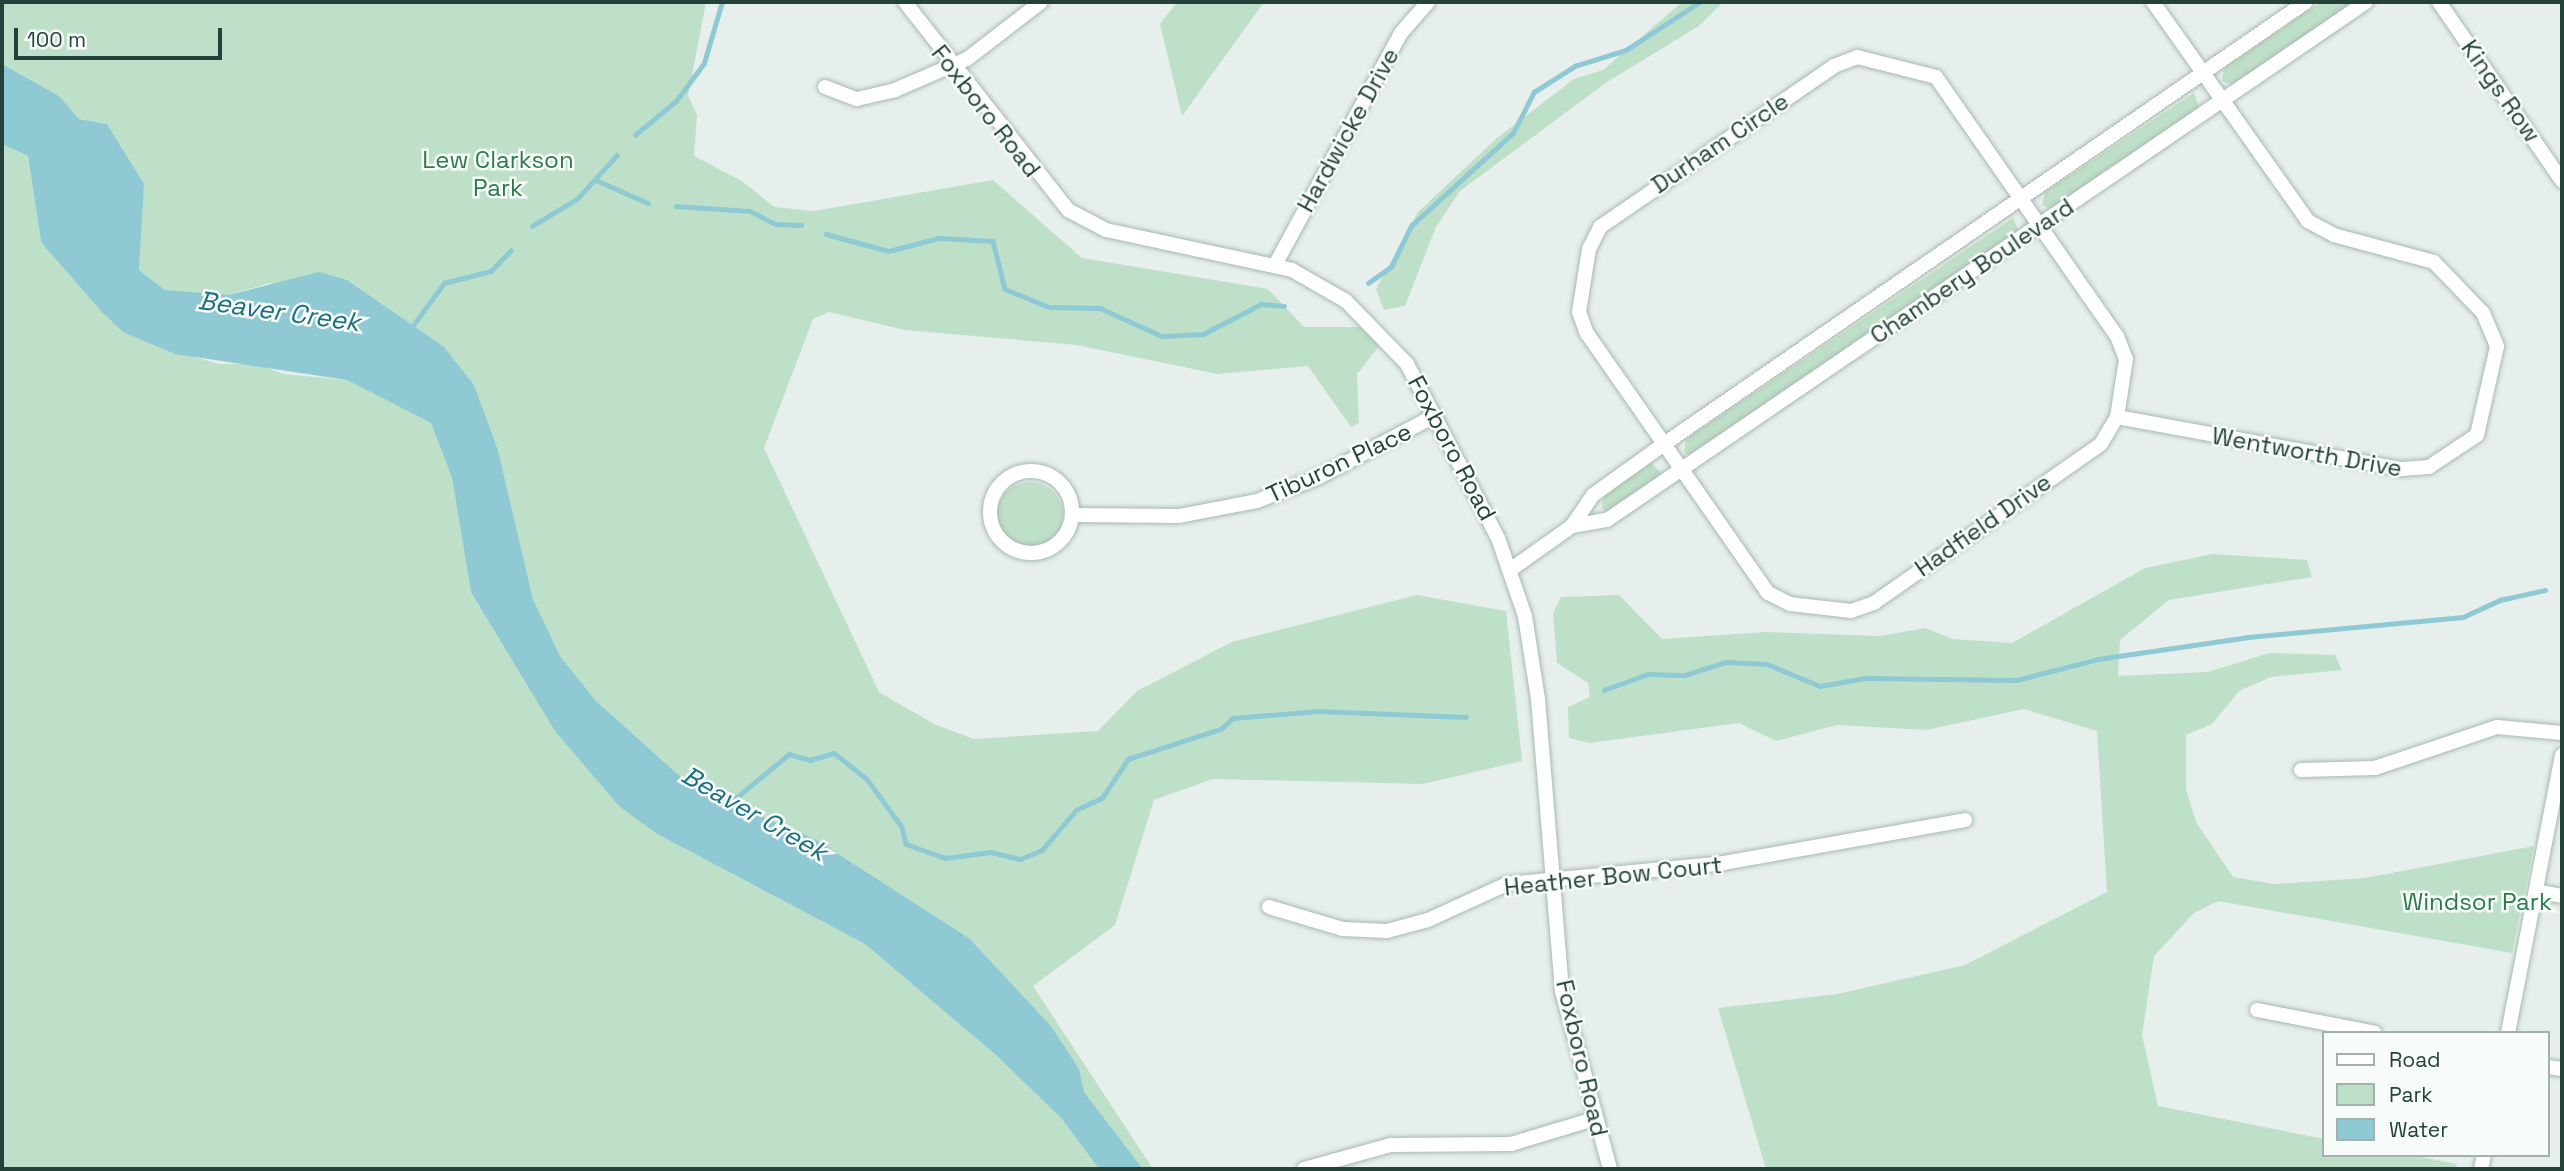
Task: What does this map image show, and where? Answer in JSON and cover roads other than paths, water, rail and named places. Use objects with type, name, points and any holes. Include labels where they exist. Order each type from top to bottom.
[{"type":"street","name":"Foxboro Road","points":[[905,2],[1052,195],[1085,221],[1275,265],[1320,284],[1368,318],[1407,364],[1436,415],[1510,570],[1533,659],[1562,990],[1594,1119],[1610,1169]]},
{"type":"street","points":[[825,87],[857,99],[951,65],[985,47],[1041,2]]},
{"type":"street","name":"Hardwicke Drive","points":[[1275,265],[1401,33],[1428,2]]},
{"type":"street","points":[[2153,2],[2201,74]]},
{"type":"street","name":"Chambery Boulevard","points":[[1510,570],[1572,526],[1593,495],[1664,444],[2306,2]]},
{"type":"street","name":"Chambery Boulevard","points":[[1572,526],[1607,520],[1682,471],[2366,2]]},
{"type":"street","name":"Kings Row","points":[[2439,2],[2562,181]]},
{"type":"street","name":"Durham Circle","points":[[1664,444],[1587,334],[1578,312],[1593,237],[1620,211],[1834,66],[1857,57],[1936,77],[2023,198]]},
{"type":"street","name":"Wentworth Drive","points":[[2117,417],[2414,470],[2448,458],[2484,421],[2497,346],[2490,323],[2459,283],[2423,256],[2334,235],[2308,221],[2201,74]]},
{"type":"street","name":"Hadfield Drive","points":[[1664,444],[1768,593],[1790,604],[1851,611],[1874,603],[2101,443],[2117,417],[2123,347],[2023,198]]},
{"type":"street","name":"Tiburon Place","points":[[1072,515],[1179,516],[1257,501],[1319,477],[1436,415]]},
{"type":"street","points":[[1034,471],[1062,485],[1072,515],[1064,536],[1035,553],[1003,542],[990,512],[1004,481],[1034,471]]},
{"type":"street","points":[[2301,770],[2375,768],[2497,727],[2562,733]]},
{"type":"street","points":[[2508,1031],[2562,755]]},
{"type":"street","name":"Heather Bow Court","points":[[1269,907],[1343,929],[1387,931],[1428,920],[1507,884],[1553,882],[1766,858],[1965,820]]},
{"type":"street","points":[[2536,891],[2562,896]]},
{"type":"street","points":[[2258,1010],[2365,1031]]},
{"type":"street","points":[[1304,1169],[1391,1145],[1511,1144],[1594,1119]]},
{"type":"water","name":"Beaver Creek","points":[[2,64],[59,96],[79,119],[107,124],[144,184],[139,270],[165,290],[229,295],[319,272],[347,280],[444,347],[474,385],[498,450],[533,599],[560,656],[596,701],[692,787],[815,839],[969,938],[1051,1026],[1079,1069],[1084,1092],[1143,1169],[1099,1169],[1062,1119],[997,1056],[865,944],[657,834],[619,806],[555,731],[471,592],[452,478],[431,423],[347,380],[175,354],[123,332],[102,312],[41,242],[28,156],[2,144]]},
{"type":"waterway","points":[[635,135],[676,101],[704,63],[722,2]]},
{"type":"waterway","points":[[1368,283],[1391,267],[1411,226],[1513,133],[1534,92],[1575,66],[1626,50],[1700,2]]},
{"type":"waterway","points":[[532,226],[577,199],[617,155]]},
{"type":"waterway","points":[[596,180],[648,203]]},
{"type":"waterway","points":[[676,206],[750,211],[776,224],[801,225]]},
{"type":"waterway","points":[[826,234],[889,251],[939,238],[993,241],[1005,289],[1049,307],[1100,308],[1162,336],[1203,334],[1261,304],[1284,306]]},
{"type":"waterway","points":[[411,328],[444,283],[491,271],[510,251]]},
{"type":"waterway","points":[[1604,690],[1648,674],[1685,675],[1726,662],[1767,664],[1820,686],[1866,678],[2017,680],[2098,659],[2248,637],[2463,617],[2500,600],[2545,590]]},
{"type":"waterway","name":"Beaver Creek","points":[[724,808],[789,754],[810,760],[834,753],[867,779],[902,827],[906,844],[945,858],[991,852],[1020,859],[1042,850],[1076,810],[1102,798],[1128,759],[1221,729],[1233,718],[1319,711],[1466,717]]},
{"type":"park label","name":"Lew Clarkson Park","points":[[498,174]]},
{"type":"park label","name":"Windsor Park","points":[[2477,902]]}]
